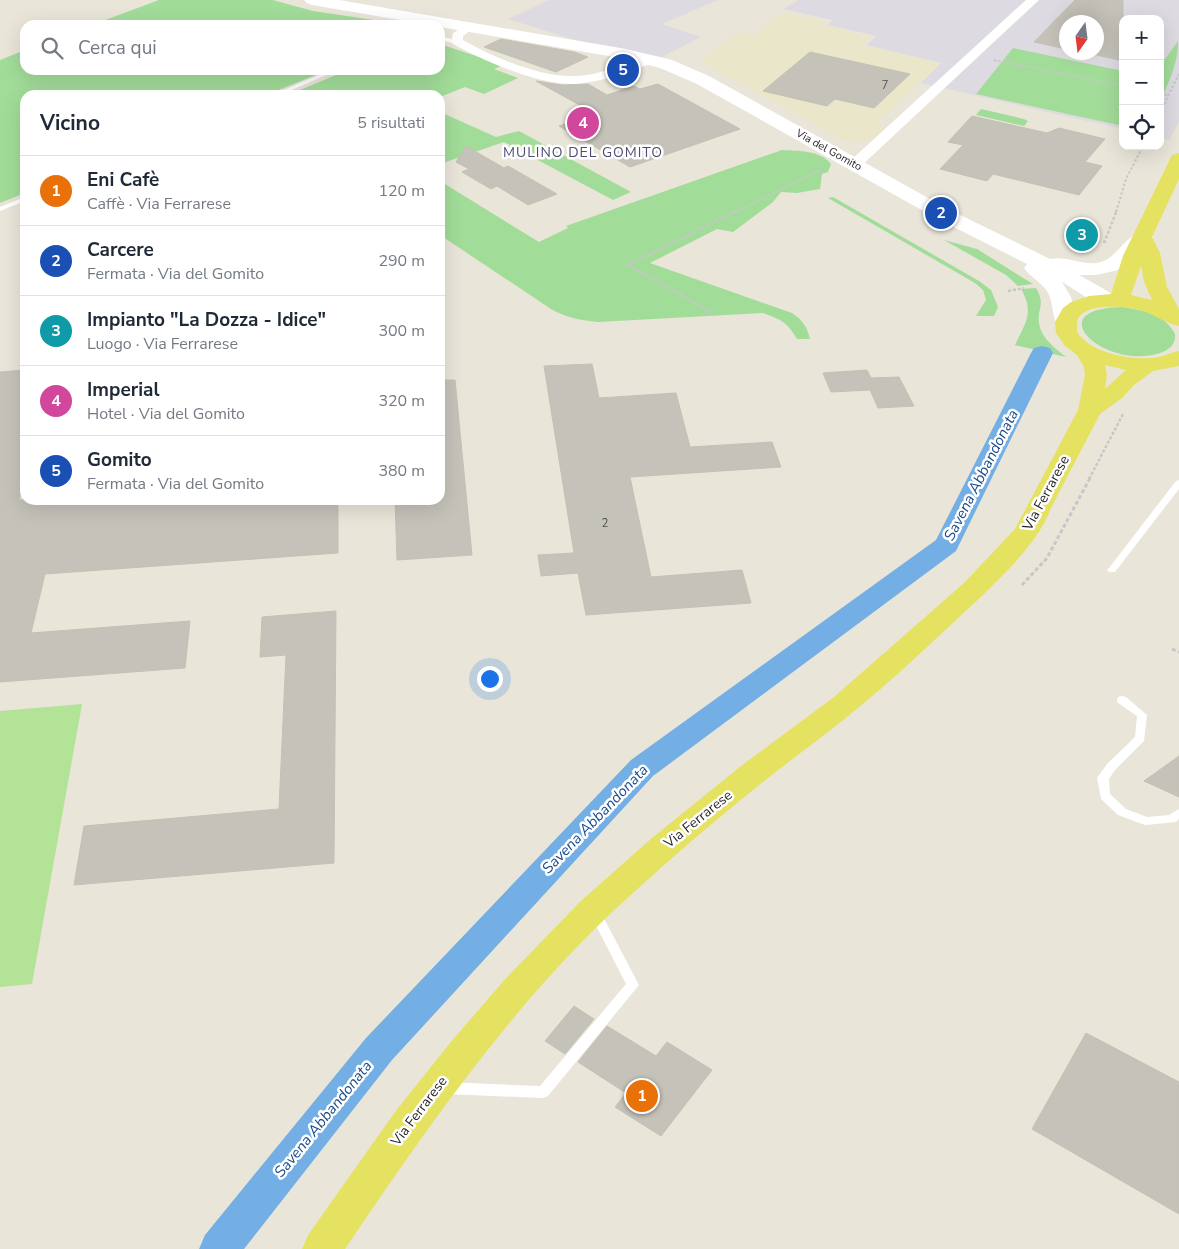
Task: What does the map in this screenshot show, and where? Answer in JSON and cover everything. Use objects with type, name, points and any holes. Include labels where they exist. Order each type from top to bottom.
[{"type":"main road","points":[[1114,300],[1127,281],[1131,261],[1179,159]]},
{"type":"main road","points":[[1143,238],[1151,251],[1152,274],[1158,293],[1176,318]]},
{"type":"main road","points":[[1152,365],[1120,362],[1086,350],[1071,338],[1066,328],[1068,315],[1079,307],[1095,302],[1114,300],[1148,305],[1176,318]]},
{"type":"main road","points":[[1086,350],[1095,367],[1096,375],[1090,410]]},
{"type":"main road","points":[[1090,410],[1114,393],[1126,380],[1152,365],[1179,358]]},
{"type":"main road","name":"Via Ferrarese","points":[[322,1249],[408,1124],[437,1087],[519,987],[594,909],[670,841],[844,704],[973,589],[1032,524],[1037,510],[1090,410]]},
{"type":"street","name":"Via del Gomito","points":[[312,0],[428,20]]},
{"type":"street","points":[[855,164],[1033,0]]},
{"type":"street","name":"Via del Gomito","points":[[445,23],[599,49],[650,60],[703,80],[941,213],[1114,300]]},
{"type":"street","points":[[469,27],[457,35],[457,42],[472,51],[550,78],[575,80],[623,70],[650,60]]},
{"type":"street","points":[[1005,246],[1062,266],[1098,269],[1113,264],[1132,245],[1143,238]]},
{"type":"street","name":"Via del Gomito","points":[[1005,246],[1050,281],[1059,292],[1064,304],[1066,321]]},
{"type":"street","points":[[1152,365],[1179,366]]},
{"type":"lane","points":[[445,39],[457,42]]},
{"type":"lane","points":[[287,90],[323,75]]},
{"type":"lane","points":[[0,209],[20,201]]},
{"type":"lane","points":[[1112,570],[1179,483]]},
{"type":"lane","points":[[1122,700],[1142,715],[1140,738],[1111,767],[1103,778],[1105,796],[1122,812],[1146,821],[1172,820],[1179,813]]},
{"type":"lane","points":[[437,1087],[543,1092],[633,985],[594,909]]},
{"type":"path","points":[[973,56],[1119,85]]},
{"type":"path","points":[[1164,105],[1179,74]]},
{"type":"path","points":[[1164,94],[1169,95]]},
{"type":"path","points":[[1103,245],[1114,220],[1126,179],[1141,150]]},
{"type":"path","points":[[713,313],[628,265],[818,171],[829,174]]},
{"type":"path","points":[[1022,585],[1046,558],[1060,535],[1127,406]]},
{"type":"path","points":[[1172,648],[1179,652]]},
{"type":"shaded area","points":[[549,0],[718,0],[662,24],[701,37],[662,57],[578,41],[508,19]]},
{"type":"shaded area","points":[[799,0],[1179,0],[1179,122],[1169,140],[1164,139],[1164,15],[1119,15],[1119,128],[921,83],[941,63],[866,45],[877,36],[828,25],[832,20],[783,9]]},
{"type":"shaded area","points":[[783,12],[826,21],[821,25],[872,36],[862,45],[941,63],[878,122],[887,129],[881,134],[865,142],[842,139],[701,62],[738,32],[754,35]]},
{"type":"green space","points":[[159,0],[273,0],[313,11],[374,20],[105,20]]},
{"type":"green space","points":[[1178,41],[1173,71],[1164,93],[1164,60]]},
{"type":"green space","points":[[445,46],[503,65],[494,69],[518,78],[484,94],[465,87],[445,95],[445,90],[300,90],[336,75],[445,75]]},
{"type":"green space","points":[[1013,48],[1059,58],[1059,60],[1070,60],[1119,70],[1119,125],[976,94]]},
{"type":"green space","points":[[20,52],[20,75],[316,75],[278,90],[20,90],[20,195],[0,203],[0,60]]},
{"type":"green space","points":[[981,109],[1028,121],[1024,126],[976,115]]},
{"type":"green space","points":[[445,114],[496,137],[519,131],[631,192],[613,200],[504,142],[445,162]]},
{"type":"green space","points":[[782,150],[815,154],[826,159],[831,164],[828,172],[822,174],[820,189],[797,193],[781,192],[773,202],[733,232],[717,229],[650,263],[792,313],[804,324],[810,339],[797,339],[783,322],[763,313],[598,322],[568,317],[551,309],[445,238],[445,184],[539,242],[568,228],[566,226]]},
{"type":"green space","points":[[833,197],[979,281],[991,290],[998,307],[994,316],[976,316],[986,300],[983,290],[975,283],[828,198]]},
{"type":"green space","points":[[944,240],[977,249],[1033,284],[1018,286],[1006,275]]},
{"type":"green space","points":[[1036,288],[1041,302],[1040,328],[1049,342],[1066,357],[1015,345],[1025,324],[1028,311],[1021,289]]},
{"type":"green space","points":[[1122,307],[1159,317],[1171,327],[1175,334],[1172,346],[1160,353],[1140,356],[1120,354],[1102,347],[1089,338],[1082,327],[1084,318],[1097,310]]},
{"type":"green space","points":[[82,704],[32,984],[0,987],[0,711]]},
{"type":"building","points":[[1075,0],[1123,0],[1123,15],[1119,15],[1119,60],[1104,57],[1104,15],[1060,15]]},
{"type":"building","points":[[1059,16],[1059,47],[1034,42]]},
{"type":"building","points":[[501,39],[574,52],[588,57],[556,72],[484,47]]},
{"type":"building","points":[[810,52],[910,74],[874,108],[835,99],[827,106],[763,91]]},
{"type":"building","points":[[536,81],[562,85],[588,84],[607,95],[634,86],[640,89],[658,84],[740,129],[630,167],[559,126],[596,114]]},
{"type":"building","points":[[972,116],[1047,133],[1059,128],[1105,139],[1085,162],[1102,166],[1079,195],[993,174],[987,181],[940,169],[963,145],[948,142]]},
{"type":"building","points":[[466,146],[504,168],[508,166],[557,194],[528,205],[497,186],[491,189],[462,172],[469,169],[456,162]]},
{"type":"building","points":[[592,364],[599,398],[676,393],[690,447],[772,442],[781,467],[630,477],[651,577],[742,570],[751,603],[586,615],[578,573],[541,576],[538,555],[574,553],[544,366]]},
{"type":"building","points":[[20,370],[20,505],[338,505],[338,553],[45,574],[31,633],[190,621],[185,668],[0,682],[0,372]]},
{"type":"building","points":[[867,370],[871,378],[899,377],[914,406],[878,408],[870,390],[831,392],[823,373]]},
{"type":"building","points":[[445,380],[455,380],[472,555],[397,560],[395,505],[445,505]]},
{"type":"building","points":[[336,611],[334,863],[74,885],[84,826],[279,809],[286,655],[260,657],[262,617]]},
{"type":"building","points":[[1179,756],[1179,797],[1144,781]]},
{"type":"building","points":[[574,1006],[594,1019],[565,1054],[545,1041]]},
{"type":"building","points":[[607,1026],[656,1056],[667,1042],[712,1070],[661,1136],[615,1107],[626,1093],[578,1062]]},
{"type":"building","points":[[1086,1033],[1179,1082],[1179,1214],[1032,1129]]},
{"type":"waterway","name":"Savena Abbandonata","points":[[219,1249],[379,1049],[642,768],[947,545],[1042,353]]},
{"type":"place","name":"Gomito","points":[[623,70]]},
{"type":"place","name":"Imperial","points":[[583,123]]},
{"type":"place","name":"Carcere","points":[[941,213]]},
{"type":"place","name":"Impianto \"La Dozza - Idice\"","points":[[1082,235]]},
{"type":"place","name":"Eni Cafè","points":[[642,1096]]},
{"type":"district","name":"MULINO DEL GOMITO","points":[[583,152]]}]
